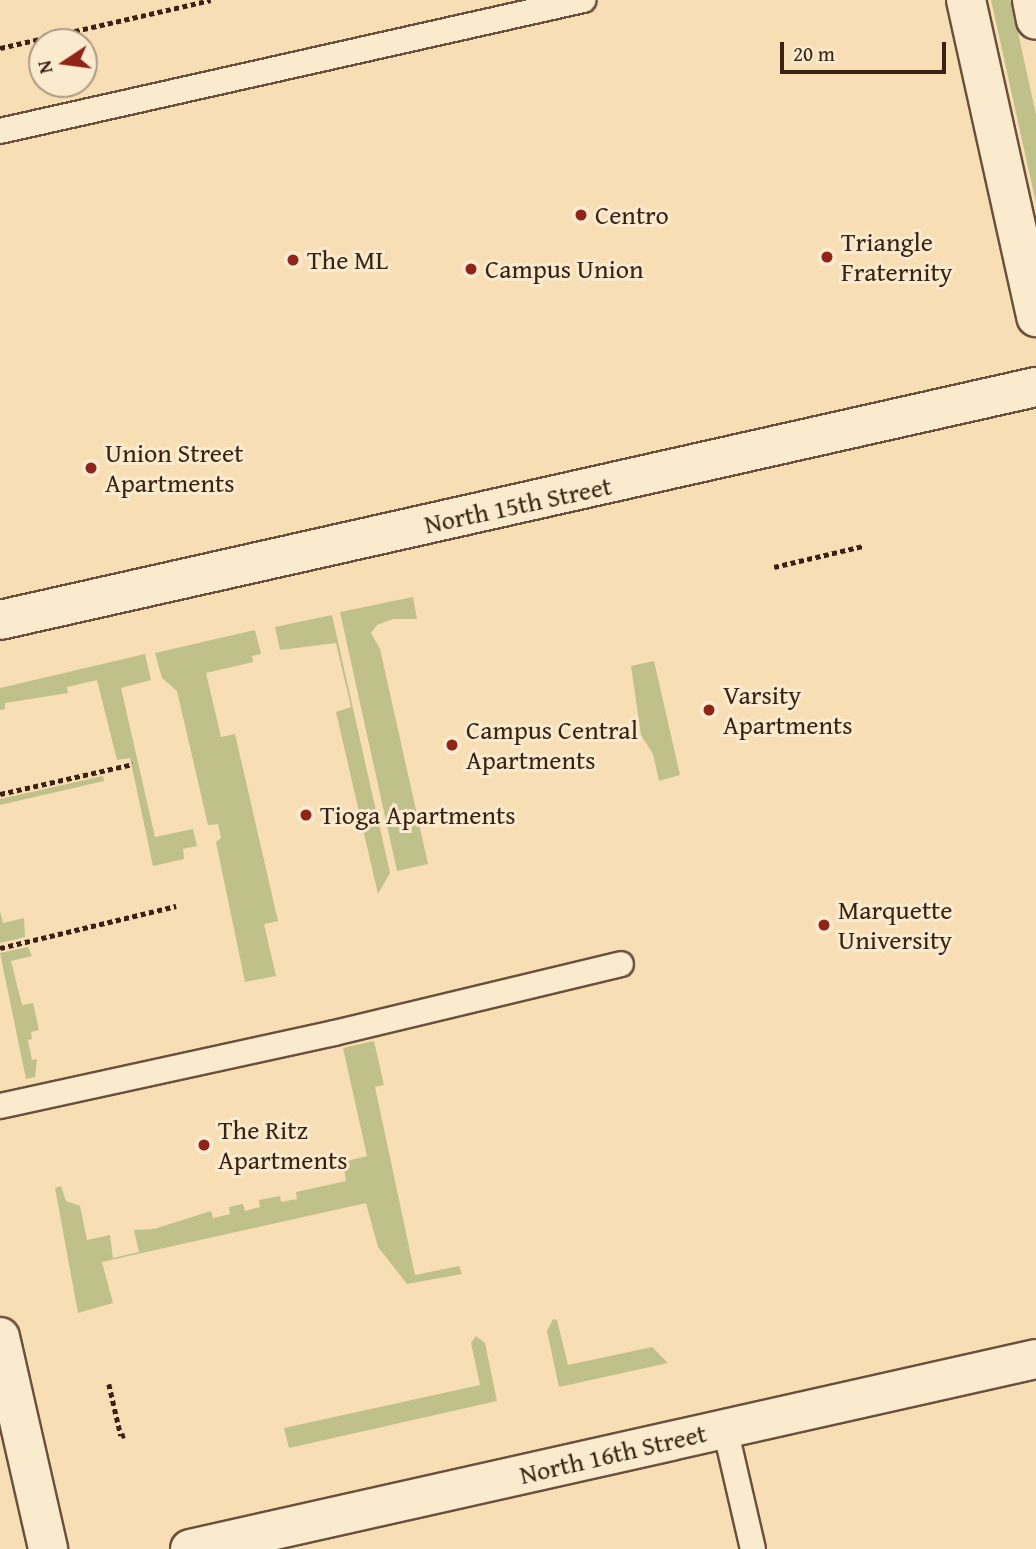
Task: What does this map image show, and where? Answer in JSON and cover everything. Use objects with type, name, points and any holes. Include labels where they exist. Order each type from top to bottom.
[{"type":"street","points":[[967,0],[1036,317]]},
{"type":"street","points":[[1032,0],[1036,20]]},
{"type":"street","name":"North 15th Street","points":[[0,620],[1036,387]]},
{"type":"street","points":[[0,1337],[48,1549]]},
{"type":"street","name":"North 16th Street","points":[[190,1549],[1036,1359]]},
{"type":"lane","points":[[0,131],[583,0]]},
{"type":"lane","points":[[0,1105],[621,964]]},
{"type":"lane","points":[[725,1428],[753,1549]]},
{"type":"path","points":[[0,48],[211,0]]},
{"type":"path","points":[[775,567],[863,546]]},
{"type":"path","points":[[0,794],[133,764]]},
{"type":"path","points":[[0,948],[176,906]]},
{"type":"path","points":[[109,1384],[121,1436],[125,1436]]},
{"type":"green space","points":[[991,0],[1011,0],[1036,115],[1036,203]]},
{"type":"green space","points":[[413,597],[417,619],[393,619],[377,625],[371,633],[380,649],[428,864],[397,871],[340,612]]},
{"type":"green space","points":[[332,615],[390,873],[378,894],[336,712],[351,707],[336,643],[280,650],[275,627]]},
{"type":"green space","points":[[255,630],[261,654],[252,656],[253,662],[206,673],[221,737],[235,734],[278,921],[264,924],[276,976],[245,982],[216,842],[221,838],[218,824],[208,825],[177,691],[162,678],[155,653]]},
{"type":"green space","points":[[145,654],[151,680],[121,688],[155,837],[193,829],[197,846],[183,849],[184,859],[153,866],[130,758],[117,760],[97,680],[67,687],[68,693],[5,703],[5,709],[0,710],[0,688]]},
{"type":"green space","points":[[654,661],[680,775],[659,781],[653,754],[641,735],[631,666]]},
{"type":"green space","points":[[103,776],[104,781],[0,805],[0,799]]},
{"type":"green space","points":[[0,911],[3,923],[24,918],[25,937],[0,943]]},
{"type":"green space","points":[[28,947],[32,956],[11,961],[22,1005],[33,1003],[39,1030],[31,1032],[32,1039],[28,1040],[32,1060],[37,1059],[35,1077],[26,1079],[0,953]]},
{"type":"green space","points":[[374,1041],[384,1085],[375,1087],[415,1275],[459,1266],[462,1274],[407,1284],[378,1247],[366,1203],[102,1262],[113,1303],[78,1313],[55,1188],[61,1186],[66,1201],[80,1206],[87,1240],[110,1235],[113,1258],[139,1252],[134,1230],[154,1229],[211,1211],[213,1218],[230,1214],[229,1207],[243,1204],[245,1211],[260,1207],[259,1200],[280,1196],[281,1202],[297,1199],[296,1192],[346,1181],[343,1162],[367,1156],[343,1048]]},
{"type":"green space","points":[[553,1319],[557,1320],[568,1365],[652,1347],[668,1363],[559,1387],[547,1331]]},
{"type":"green space","points":[[476,1336],[485,1343],[497,1401],[289,1448],[284,1428],[480,1385],[471,1343]]},
{"type":"place","name":"Centro","points":[[581,215]]},
{"type":"place","name":"Triangle Fraternity","points":[[827,257]]},
{"type":"place","name":"The ML","points":[[293,260]]},
{"type":"place","name":"Campus Union","points":[[471,269]]},
{"type":"place","name":"Union Street Apartments","points":[[91,468]]},
{"type":"place","name":"Varsity Apartments","points":[[709,710]]},
{"type":"place","name":"Campus Central Apartments","points":[[452,745]]},
{"type":"place","name":"Tioga Apartments","points":[[306,815]]},
{"type":"place","name":"Marquette University","points":[[824,925]]},
{"type":"place","name":"The Ritz Apartments","points":[[204,1145]]}]
